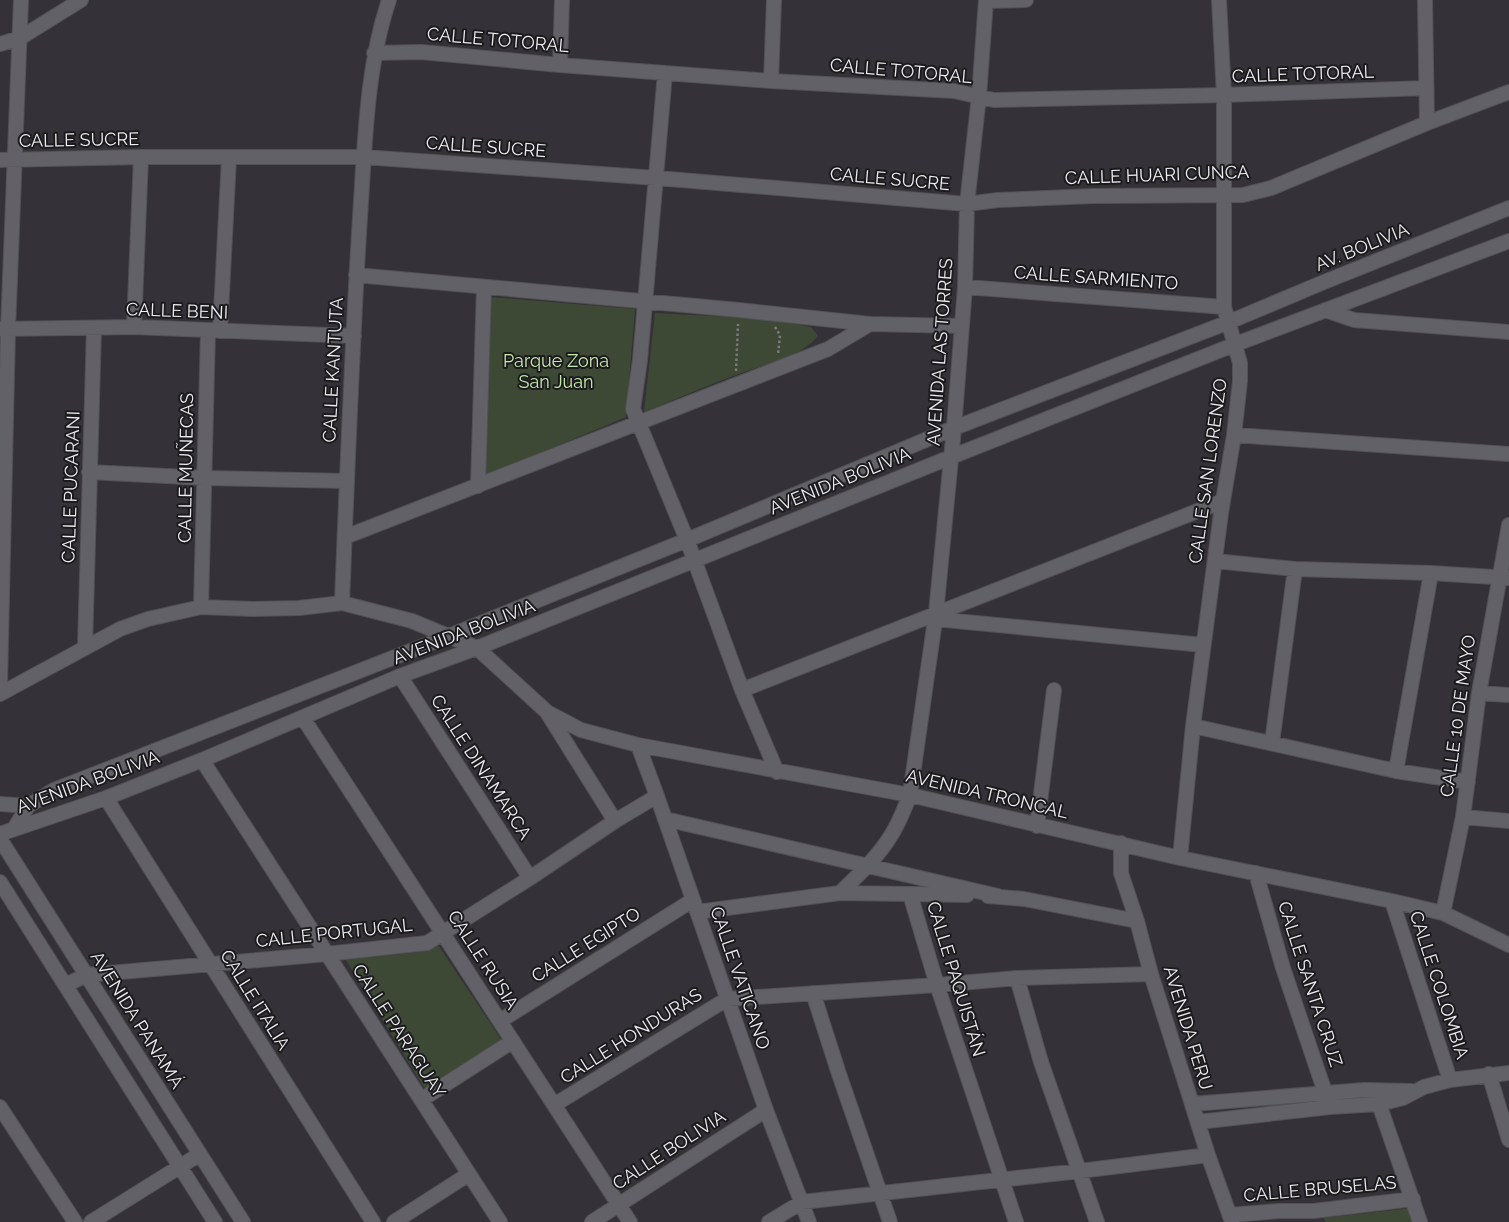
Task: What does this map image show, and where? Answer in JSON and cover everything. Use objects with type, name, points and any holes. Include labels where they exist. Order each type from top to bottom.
[{"type":"street","points":[[0,684],[4,329],[15,160],[21,0]]},
{"type":"street","points":[[0,44],[20,38],[81,0]]},
{"type":"street","name":"CALLE KANTUTA","points":[[342,603],[356,275],[364,157],[374,53],[380,26],[389,0]]},
{"type":"street","points":[[560,65],[562,0]]},
{"type":"street","points":[[771,81],[774,0]]},
{"type":"street","points":[[986,1],[1026,0]]},
{"type":"street","name":"CALLE SAN LORENZO","points":[[1180,858],[1193,726],[1240,381],[1240,363],[1236,344],[1224,307],[1224,95],[1219,0]]},
{"type":"street","points":[[1425,0],[1427,123]]},
{"type":"street","name":"AVENIDA LAS TORRES","points":[[840,893],[867,866],[890,837],[902,816],[910,795],[935,616],[954,428],[965,287],[967,204],[979,96],[986,1]]},
{"type":"street","name":"CALLE TOTORAL","points":[[374,53],[421,52],[771,81],[954,91],[994,100],[1426,88]]},
{"type":"street","points":[[665,73],[657,178],[633,409],[695,560],[742,690],[777,772]]},
{"type":"street","name":"CALLE HUARI CUNCA","points":[[967,204],[998,200],[1093,196],[1242,195],[1271,188],[1427,123],[1509,92]]},
{"type":"street","points":[[134,327],[141,157]]},
{"type":"street","name":"CALLE SUCRE","points":[[0,160],[141,157],[364,157],[657,178],[967,204]]},
{"type":"street","name":"CALLE MUÑECAS","points":[[201,607],[205,478],[214,331],[229,158]]},
{"type":"street","name":"AV. BOLIVIA","points":[[1229,322],[1509,208]]},
{"type":"street","points":[[1236,344],[1509,241]]},
{"type":"street","points":[[356,275],[645,301],[870,324],[962,326]]},
{"type":"street","points":[[478,486],[484,287]]},
{"type":"street","name":"CALLE SARMIENTO","points":[[965,287],[1224,307]]},
{"type":"street","points":[[1325,310],[1354,320],[1509,332]]},
{"type":"street","name":"AVENIDA BOLIVIA","points":[[7,832],[28,806],[54,790],[449,636],[687,540],[954,428],[1229,322]]},
{"type":"street","points":[[345,537],[828,349],[870,324]]},
{"type":"street","name":"CALLE BENI","points":[[4,329],[134,327],[354,336]]},
{"type":"street","name":"CALLE PUCARANI","points":[[85,647],[94,328]]},
{"type":"street","name":"AVENIDA BOLIVIA","points":[[7,832],[106,798],[202,760],[400,676],[477,648],[1236,344]]},
{"type":"street","points":[[1234,435],[1509,454]]},
{"type":"street","points":[[90,472],[205,478],[346,480]]},
{"type":"street","points":[[742,690],[935,616],[1223,501]]},
{"type":"street","name":"CALLE 10 DE MAYO","points":[[1443,913],[1463,817],[1479,693],[1504,578],[1509,525]]},
{"type":"street","points":[[1215,561],[1295,569],[1430,572],[1504,578]]},
{"type":"street","points":[[1272,743],[1295,569]]},
{"type":"street","points":[[1396,771],[1430,572]]},
{"type":"street","points":[[0,694],[120,629],[148,619],[201,607],[299,608],[342,603],[412,621],[477,648]]},
{"type":"street","points":[[935,616],[1204,645]]},
{"type":"street","name":"AVENIDA TRONCAL","points":[[477,648],[547,712],[581,730],[638,745],[910,795],[1180,858],[1392,901],[1443,913],[1509,945]]},
{"type":"street","name":"CALLE DINAMARCA","points":[[400,676],[530,878]]},
{"type":"street","points":[[1037,826],[1054,690]]},
{"type":"street","points":[[1479,693],[1509,695]]},
{"type":"street","points":[[547,712],[615,821]]},
{"type":"street","name":"CALLE RUSIA","points":[[303,718],[630,1222]]},
{"type":"street","points":[[1193,726],[1396,771],[1468,782]]},
{"type":"street","name":"CALLE VATICANO","points":[[638,745],[658,796],[766,1110],[809,1222]]},
{"type":"street","name":"CALLE PARAGUAY","points":[[202,760],[500,1222]]},
{"type":"street","name":"CALLE PORTUGAL","points":[[66,985],[86,976],[427,943],[530,878],[615,821],[658,796]]},
{"type":"street","name":"CALLE ITALIA","points":[[106,798],[373,1222]]},
{"type":"street","points":[[0,804],[28,806]]},
{"type":"street","points":[[1463,817],[1509,821]]},
{"type":"street","points":[[665,819],[998,896]]},
{"type":"street","name":"AVENIDA PANAMÁ","points":[[0,839],[243,1222]]},
{"type":"street","name":"AVENIDA PERU","points":[[1121,843],[1121,873],[1208,1155],[1231,1219]]},
{"type":"street","name":"CALLE SANTA CRUZ","points":[[1256,873],[1283,968],[1328,1100]]},
{"type":"street","points":[[0,882],[215,1222]]},
{"type":"street","name":"CALLE PAQUISTÁN","points":[[695,906],[840,893],[910,894],[937,985],[1016,1222]]},
{"type":"street","points":[[910,894],[998,896],[1024,899],[1137,921]]},
{"type":"street","name":"CALLE COLOMBIA","points":[[1392,901],[1450,1080]]},
{"type":"street","name":"CALLE EGIPTO","points":[[500,1021],[695,906]]},
{"type":"street","points":[[727,999],[1017,978],[1151,974]]},
{"type":"street","points":[[1017,978],[1041,1062],[1097,1222]]},
{"type":"street","points":[[813,994],[890,1222]]},
{"type":"street","name":"CALLE HONDURAS","points":[[554,1105],[727,999]]},
{"type":"street","points":[[421,1100],[513,1041]]},
{"type":"street","points":[[1192,1104],[1328,1100],[1379,1104],[1403,1098],[1424,1087],[1450,1080],[1509,1073]]},
{"type":"street","name":"CALLE COLOMBIA","points":[[1489,1074],[1509,1140]]},
{"type":"street","points":[[1198,1122],[1328,1100],[1364,1090],[1415,1092]]},
{"type":"street","points":[[1379,1104],[1420,1222]]},
{"type":"street","points":[[0,1107],[75,1222]]},
{"type":"street","name":"CALLE BOLIVIA","points":[[592,1222],[766,1110]]},
{"type":"street","points":[[91,1222],[200,1154]]},
{"type":"street","points":[[769,1222],[802,1202],[1208,1155]]},
{"type":"street","points":[[394,1222],[469,1174]]},
{"type":"street","name":"CALLE BRUSELAS","points":[[1231,1219],[1280,1211],[1316,1217],[1413,1199]]},
{"type":"path","points":[[739,310],[736,375],[744,372]]},
{"type":"path","points":[[772,321],[780,335],[777,369]]},
{"type":"green space","name":"Parque Zona San Juan","points":[[489,297],[635,309],[626,417],[485,476]]},
{"type":"green space","name":"Parque Zona San Juan","points":[[655,313],[772,321],[811,327],[818,336],[810,344],[791,356],[724,379],[644,412]]},
{"type":"green space","points":[[438,945],[503,1042],[426,1091],[346,960],[420,952]]},
{"type":"green space","points":[[1411,1208],[1415,1222],[1325,1222],[1324,1218]]}]
